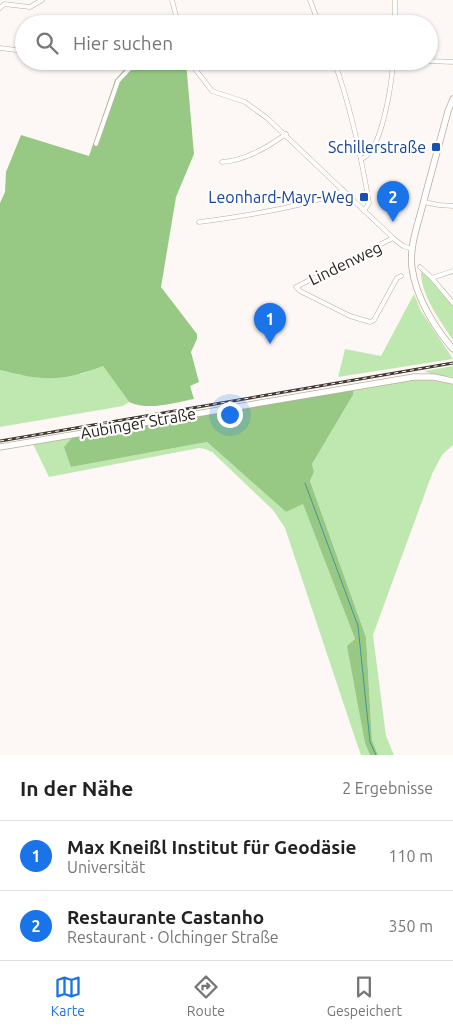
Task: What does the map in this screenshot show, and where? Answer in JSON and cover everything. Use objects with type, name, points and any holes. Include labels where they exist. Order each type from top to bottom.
[{"type":"street","points":[[0,8],[4,4],[30,7],[42,0]]},
{"type":"street","points":[[172,0],[176,15]]},
{"type":"street","points":[[310,0],[316,15]]},
{"type":"street","points":[[395,0],[395,15]]},
{"type":"street","points":[[0,48],[15,50]]},
{"type":"street","points":[[438,61],[453,62]]},
{"type":"street","points":[[96,144],[118,81],[128,70]]},
{"type":"street","points":[[195,70],[212,91],[252,106],[286,134],[364,211],[403,246],[412,249]]},
{"type":"street","points":[[337,70],[350,110],[361,159],[369,203],[364,211]]},
{"type":"street","points":[[361,159],[370,154],[384,119],[392,83],[393,70]]},
{"type":"street","points":[[453,100],[446,118],[412,249],[412,267],[416,284],[435,325],[453,349]]},
{"type":"street","points":[[222,162],[242,159],[286,134]]},
{"type":"street","points":[[199,222],[240,217],[287,208],[325,198],[340,193],[343,190]]},
{"type":"street","points":[[424,202],[453,206]]},
{"type":"street","name":"Lindenweg","points":[[394,238],[296,287],[300,291],[350,316],[370,322],[374,320],[397,278],[401,276]]},
{"type":"street","points":[[420,266],[453,304]]},
{"type":"street","points":[[432,278],[453,271]]},
{"type":"street","name":"Aubinger Straße","points":[[0,447],[414,377],[434,377],[453,381]]},
{"type":"green space","points":[[124,70],[187,70],[194,154],[176,197],[161,287],[197,334],[197,339],[191,352],[199,382],[190,386],[194,399],[153,406],[137,405],[129,402],[103,366],[76,375],[52,378],[40,378],[0,370],[0,203],[5,192],[6,172],[21,135],[89,156],[115,80]]},
{"type":"green space","points":[[421,271],[424,272],[453,306],[453,340],[428,298],[424,289]]},
{"type":"green space","points":[[414,294],[421,311],[453,359],[338,377],[345,349],[381,356]]},
{"type":"green space","points":[[103,366],[129,402],[123,406],[0,427],[0,370],[20,375],[82,374]]},
{"type":"green space","points":[[453,366],[453,377],[431,374],[424,371]]},
{"type":"green space","points":[[425,379],[453,384],[453,445],[442,455],[432,474],[373,635],[386,736],[394,755],[378,755],[372,740],[366,637],[310,481],[314,472],[312,464],[353,395],[353,390],[408,380]]},
{"type":"green space","points":[[353,390],[353,395],[312,464],[314,472],[310,481],[366,637],[372,740],[378,755],[370,755],[365,743],[347,646],[355,639],[303,504],[286,512],[207,442],[71,467],[64,447],[73,437]]},
{"type":"green space","points":[[73,437],[71,467],[207,442],[286,512],[303,503],[355,639],[365,743],[370,755],[361,755],[285,528],[273,510],[212,452],[199,448],[49,477],[33,444]]},
{"type":"waterway","points":[[305,483],[358,626],[370,742],[376,755]]},
{"type":"railway","points":[[0,441],[453,363]]},
{"type":"place","name":"Schillerstraße","points":[[436,147]]},
{"type":"place","name":"Leonhard-Mayr-Weg","points":[[364,197]]},
{"type":"place","name":"Restaurante Castanho","points":[[393,222]]},
{"type":"place","name":"Max Kneißl Institut für Geodäsie","points":[[270,344]]}]
